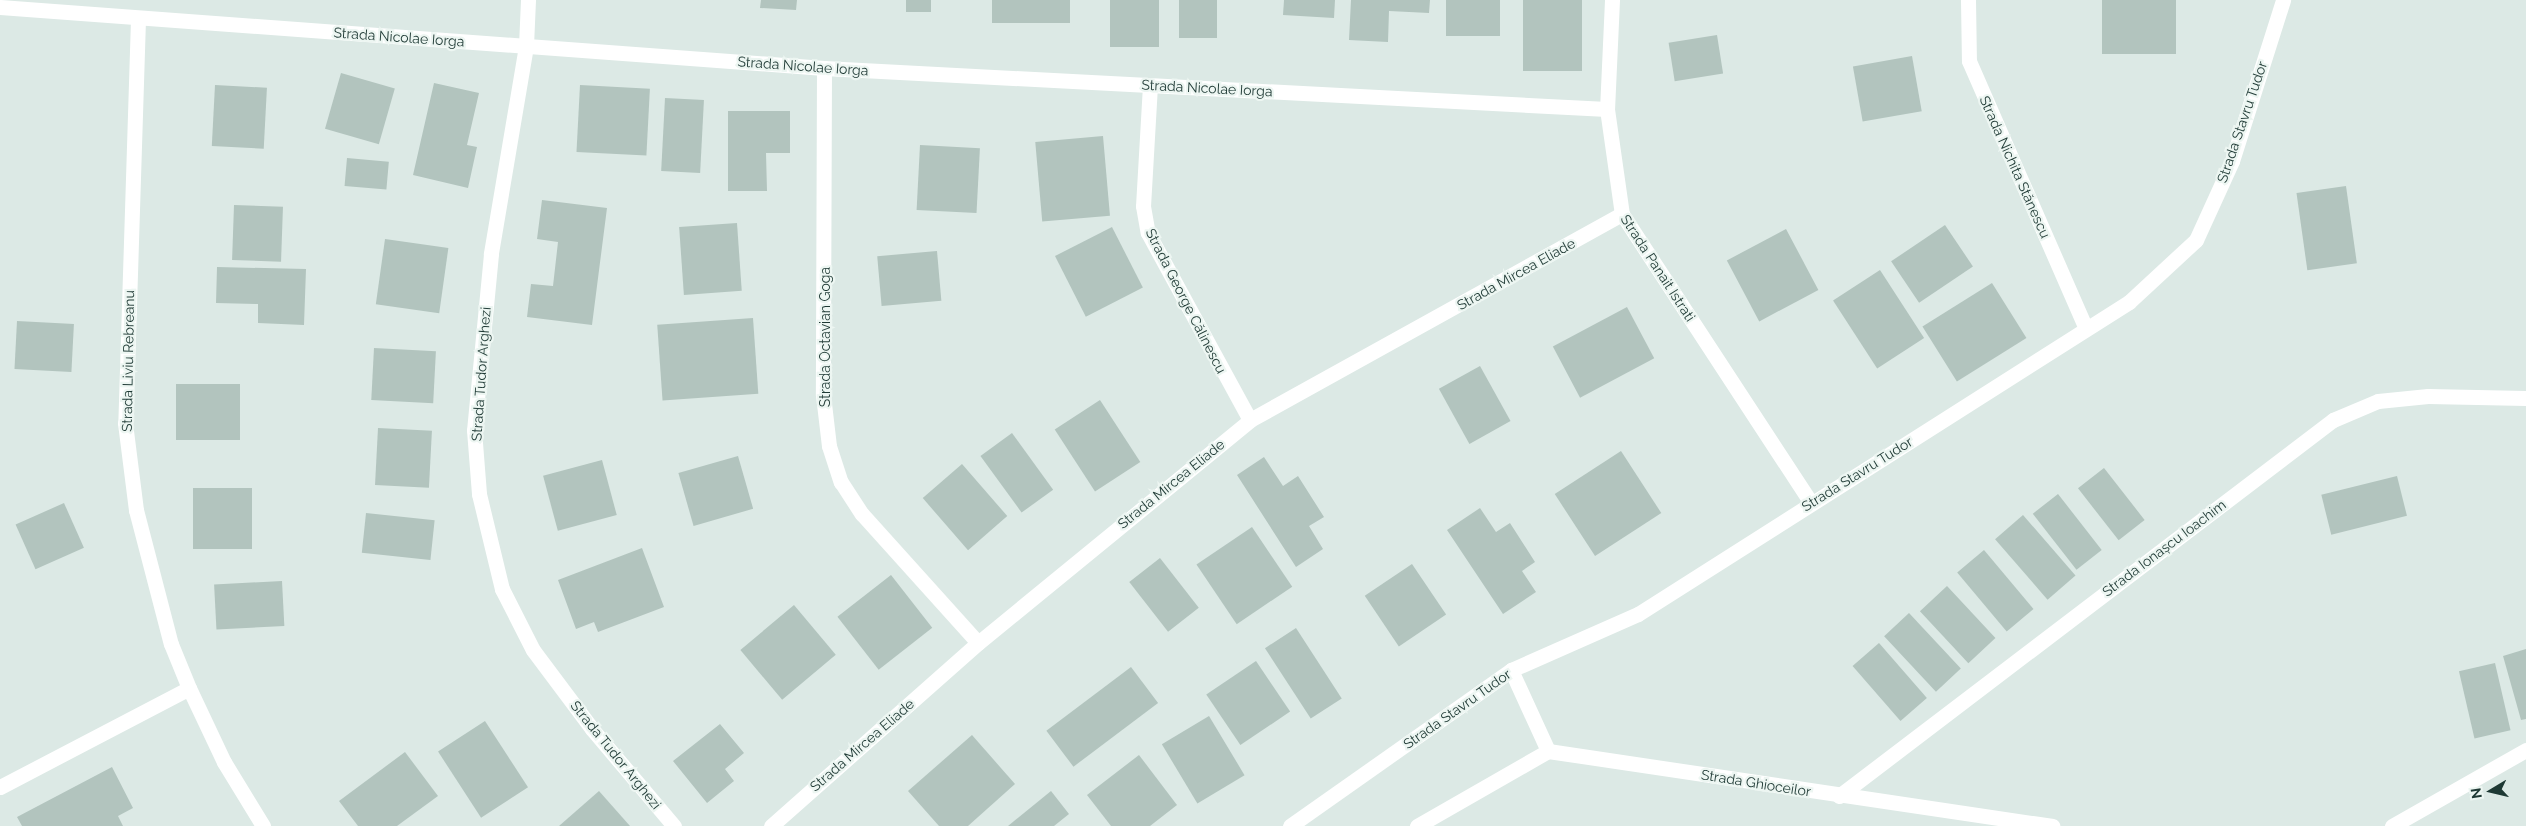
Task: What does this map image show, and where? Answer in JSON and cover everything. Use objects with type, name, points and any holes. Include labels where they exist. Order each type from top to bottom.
[{"type":"street","name":"Strada Tudor Arghezi","points":[[528,0],[526,46],[491,254],[474,430],[479,494],[502,589],[533,650],[592,729],[674,826]]},
{"type":"street","name":"Strada Panait Istrati","points":[[1612,0],[1607,109],[1622,214],[1811,503]]},
{"type":"street","name":"Strada Nichita Stănescu","points":[[1968,0],[1969,61],[2086,329]]},
{"type":"street","name":"Strada Stavru Tudor","points":[[1290,826],[1511,670],[1638,614],[2129,302],[2196,240],[2232,161],[2283,0]]},
{"type":"street","name":"Strada Nicolae Iorga","points":[[0,8],[824,68],[1607,109]]},
{"type":"street","name":"Strada Liviu Rebreanu","points":[[138,19],[125,423],[136,510],[151,573],[189,688],[224,762],[263,826]]},
{"type":"street","name":"Strada Octavian Goga","points":[[824,68],[823,395],[829,446],[841,482],[862,514],[978,643]]},
{"type":"street","name":"Strada George Călinescu","points":[[1150,85],[1144,206],[1148,233],[1250,420]]},
{"type":"street","name":"Strada Mircea Eliade","points":[[771,826],[978,643],[1250,420],[1622,214]]},
{"type":"street","name":"Strada Ionașcu Ioachim","points":[[1839,796],[2333,420],[2388,400],[2428,396],[2526,398]]},
{"type":"street","points":[[1417,826],[1548,750],[1511,670]]},
{"type":"street","points":[[0,786],[189,688]]},
{"type":"street","name":"Strada Ghioceilor","points":[[1548,750],[1839,796],[2052,826]]},
{"type":"street","points":[[2392,826],[2526,750]]},
{"type":"building","points":[[761,0],[797,0],[796,10],[760,8]]},
{"type":"building","points":[[906,0],[931,0],[931,12],[906,12]]},
{"type":"building","points":[[992,0],[1070,0],[1070,23],[992,23]]},
{"type":"building","points":[[1110,0],[1159,0],[1159,47],[1110,47]]},
{"type":"building","points":[[1179,0],[1217,0],[1217,38],[1179,38]]},
{"type":"building","points":[[1284,0],[1335,0],[1334,18],[1283,15]]},
{"type":"building","points":[[1351,0],[1430,0],[1429,13],[1389,11],[1388,42],[1349,40]]},
{"type":"building","points":[[1446,0],[1500,0],[1500,36],[1446,36]]},
{"type":"building","points":[[1523,0],[1582,0],[1582,71],[1523,71]]},
{"type":"building","points":[[2102,0],[2176,0],[2176,54],[2102,54]]},
{"type":"building","points":[[1717,35],[1723,74],[1675,81],[1669,43]]},
{"type":"building","points":[[1912,56],[1922,111],[1863,122],[1853,66]]},
{"type":"building","points":[[341,73],[395,88],[379,144],[325,129]]},
{"type":"building","points":[[434,83],[479,93],[467,145],[477,147],[468,188],[413,175]]},
{"type":"building","points":[[215,85],[267,88],[264,149],[212,146]]},
{"type":"building","points":[[580,85],[650,89],[646,156],[576,152]]},
{"type":"building","points":[[665,98],[704,100],[700,173],[661,171]]},
{"type":"building","points":[[728,111],[790,111],[790,153],[766,153],[767,191],[728,191]]},
{"type":"building","points":[[1103,136],[1110,216],[1042,222],[1035,142]]},
{"type":"building","points":[[920,145],[980,148],[977,213],[917,210]]},
{"type":"building","points":[[347,158],[389,162],[386,190],[345,186]]},
{"type":"building","points":[[2346,186],[2357,263],[2307,270],[2296,193]]},
{"type":"building","points":[[542,200],[607,208],[592,325],[527,317],[531,284],[553,286],[558,242],[537,239]]},
{"type":"building","points":[[234,205],[283,207],[281,262],[232,260]]},
{"type":"building","points":[[737,223],[742,291],[684,295],[679,227]]},
{"type":"building","points":[[1945,225],[1973,266],[1919,303],[1891,261]]},
{"type":"building","points":[[1112,227],[1143,288],[1086,317],[1055,256]]},
{"type":"building","points":[[1786,229],[1818,290],[1759,321],[1727,260]]},
{"type":"building","points":[[385,239],[448,248],[439,313],[376,304]]},
{"type":"building","points":[[937,251],[941,301],[882,306],[877,256]]},
{"type":"building","points":[[217,267],[306,269],[304,325],[258,323],[258,304],[216,303]]},
{"type":"building","points":[[1880,270],[1924,338],[1877,368],[1833,300]]},
{"type":"building","points":[[1992,283],[2026,338],[1957,382],[1922,326]]},
{"type":"building","points":[[1627,307],[1654,358],[1580,398],[1553,346]]},
{"type":"building","points":[[753,318],[758,394],[663,401],[657,325]]},
{"type":"building","points":[[17,321],[74,324],[71,372],[14,369]]},
{"type":"building","points":[[374,348],[436,351],[433,403],[371,400]]},
{"type":"building","points":[[1480,366],[1511,421],[1469,444],[1439,389]]},
{"type":"building","points":[[176,384],[240,384],[240,440],[176,440]]},
{"type":"building","points":[[1100,400],[1140,462],[1095,491],[1055,429]]},
{"type":"building","points":[[378,428],[432,431],[429,488],[375,485]]},
{"type":"building","points":[[1012,433],[1053,490],[1022,513],[980,456]]},
{"type":"building","points":[[1621,451],[1661,513],[1595,556],[1555,494]]},
{"type":"building","points":[[738,456],[753,509],[694,526],[678,473]]},
{"type":"building","points":[[1264,457],[1283,486],[1298,476],[1324,517],[1309,526],[1323,549],[1296,567],[1237,475]]},
{"type":"building","points":[[602,460],[617,515],[558,531],[543,476]]},
{"type":"building","points":[[962,464],[1007,516],[968,550],[923,498]]},
{"type":"building","points":[[2104,468],[2145,520],[2119,540],[2078,488]]},
{"type":"building","points":[[2397,476],[2407,516],[2331,535],[2321,495]]},
{"type":"building","points":[[193,488],[252,488],[252,549],[193,549]]},
{"type":"building","points":[[2058,494],[2102,550],[2076,570],[2033,514]]},
{"type":"building","points":[[64,503],[84,548],[36,569],[16,525]]},
{"type":"building","points":[[1480,508],[1496,532],[1510,523],[1535,562],[1522,571],[1536,592],[1503,614],[1447,530]]},
{"type":"building","points":[[366,513],[435,520],[430,560],[362,553]]},
{"type":"building","points":[[2023,515],[2075,575],[2048,600],[1995,539]]},
{"type":"building","points":[[1252,527],[1292,587],[1237,624],[1196,564]]},
{"type":"building","points":[[642,548],[664,607],[598,632],[594,622],[576,629],[558,580]]},
{"type":"building","points":[[1984,550],[2033,609],[2007,631],[1957,572]]},
{"type":"building","points":[[1160,558],[1199,608],[1168,632],[1129,582]]},
{"type":"building","points":[[1412,564],[1446,615],[1399,646],[1365,596]]},
{"type":"building","points":[[891,575],[932,628],[879,670],[837,617]]},
{"type":"building","points":[[282,581],[284,626],[216,629],[214,585]]},
{"type":"building","points":[[1947,586],[1995,638],[1968,663],[1920,611]]},
{"type":"building","points":[[794,605],[836,655],[782,700],[740,650]]},
{"type":"building","points":[[1909,613],[1961,669],[1936,692],[1884,636]]},
{"type":"building","points":[[1296,628],[1342,698],[1311,719],[1265,648]]},
{"type":"building","points":[[1879,643],[1927,698],[1900,721],[1853,666]]},
{"type":"building","points":[[2526,649],[2526,719],[2521,720],[2503,656]]},
{"type":"building","points":[[1256,661],[1290,712],[1240,745],[1206,695]]},
{"type":"building","points":[[2495,663],[2511,730],[2474,739],[2459,671]]},
{"type":"building","points":[[1131,667],[1158,703],[1073,767],[1046,731]]},
{"type":"building","points":[[1209,716],[1245,775],[1197,803],[1162,744]]},
{"type":"building","points":[[485,721],[528,787],[481,818],[438,751]]},
{"type":"building","points":[[720,724],[744,753],[725,769],[734,781],[707,803],[673,761]]},
{"type":"building","points":[[972,735],[1015,784],[968,826],[939,826],[908,791]]},
{"type":"building","points":[[405,752],[438,796],[397,826],[358,826],[339,801]]},
{"type":"building","points":[[1139,755],[1177,805],[1150,826],[1111,826],[1087,795]]},
{"type":"building","points":[[112,767],[133,808],[118,816],[123,826],[22,826],[17,817]]},
{"type":"building","points":[[599,791],[630,826],[559,826]]},
{"type":"building","points":[[1051,791],[1069,814],[1054,826],[1008,826]]}]
